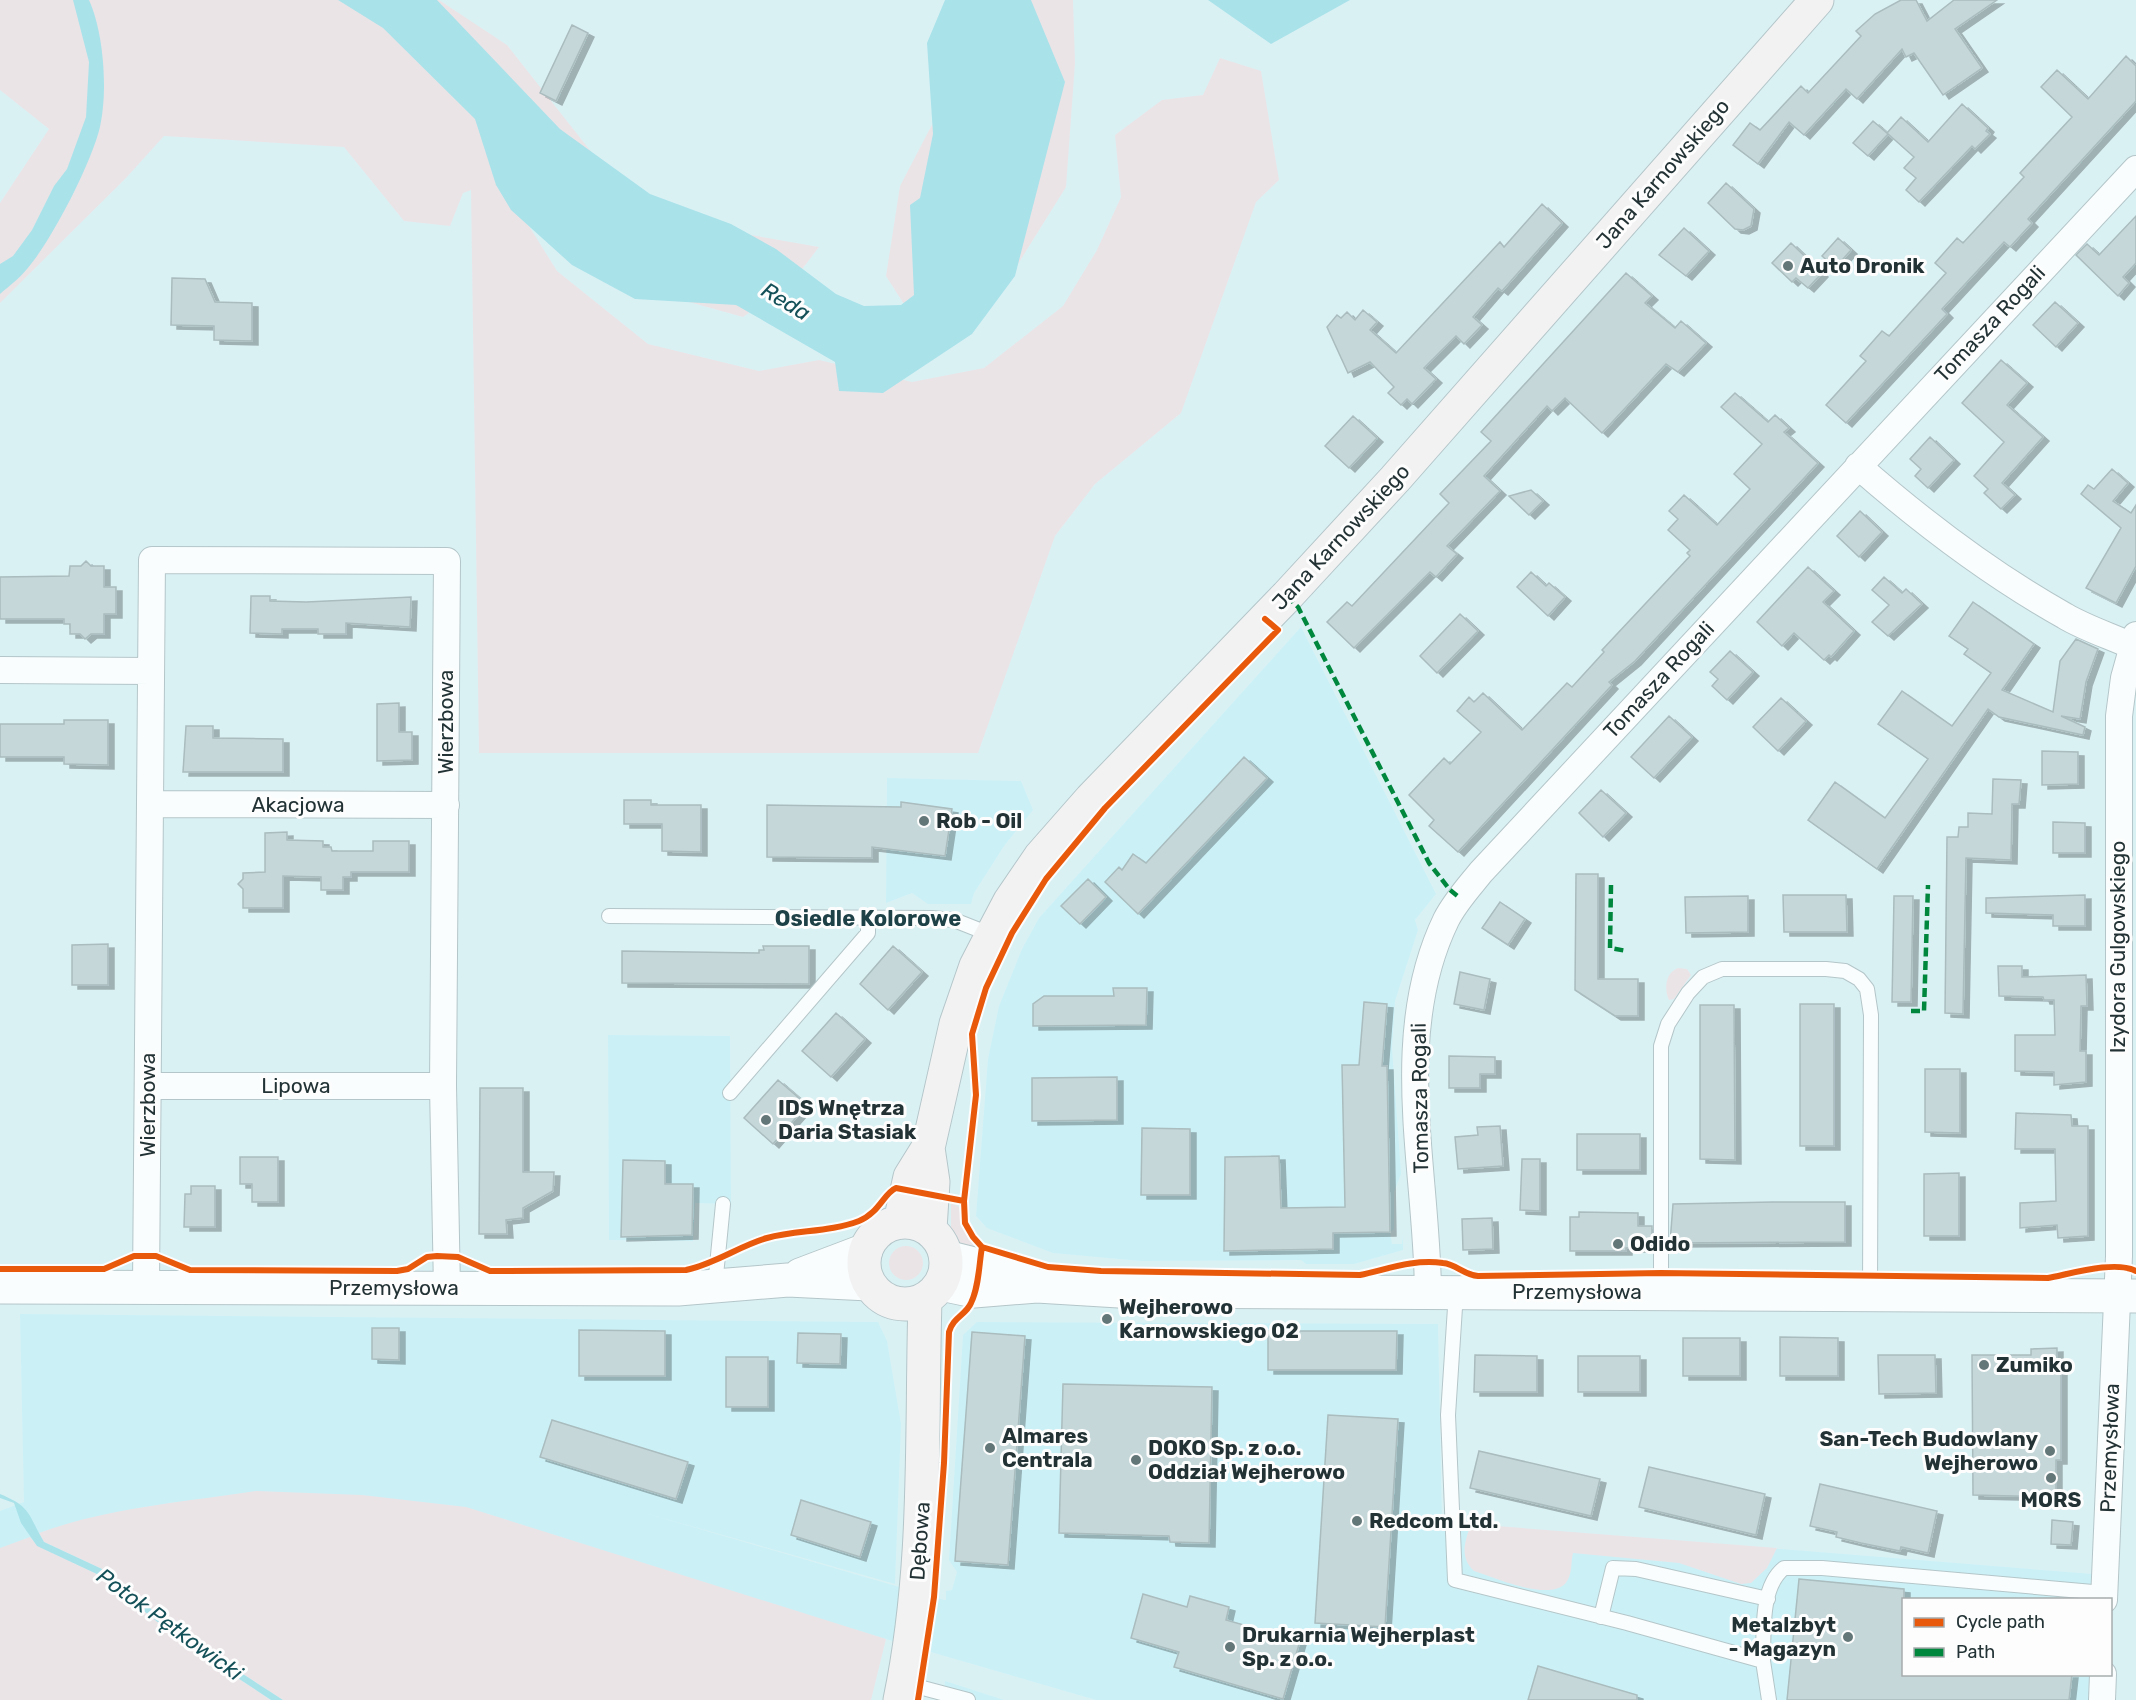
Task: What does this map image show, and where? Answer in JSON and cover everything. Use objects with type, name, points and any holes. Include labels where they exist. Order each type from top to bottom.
[{"type":"main road","name":"Jana Karnowskiego","points":[[915,1226],[910,1177],[928,1148],[956,1024],[976,966],[1010,901],[1040,857],[1091,799],[1280,604],[1395,479],[1817,0]]},
{"type":"main road","points":[[915,1226],[941,1241],[915,1285],[864,1268],[866,1250],[879,1232],[915,1226]]},
{"type":"main road","name":"Dębowa","points":[[902,1691],[913,1626],[923,1519],[922,1381],[915,1285]]},
{"type":"street","name":"Tomasza Rogali","points":[[1442,1292],[1428,1255],[1417,1123],[1417,1015],[1424,982],[1447,918],[1481,872],[2136,169]]},
{"type":"street","points":[[1858,466],[1924,522],[1985,566],[2066,617],[2134,640]]},
{"type":"street","name":"Wierzbowa","points":[[146,1287],[152,560],[447,561],[443,1086],[447,1288]]},
{"type":"street","name":"Izydora Gulgowskiego","points":[[2127,1296],[2119,716],[2134,640]]},
{"type":"street","points":[[0,670],[151,670]]},
{"type":"street","name":"Akacjowa","points":[[150,804],[446,805]]},
{"type":"street","name":"Lipowa","points":[[148,1086],[443,1086]]},
{"type":"street","name":"Przemysłowa","points":[[788,1280],[866,1250]]},
{"type":"street","name":"Przemysłowa","points":[[0,1287],[678,1289],[788,1280],[915,1285],[990,1268],[1037,1286],[1119,1291],[2127,1296],[2104,1596]]},
{"type":"street","points":[[2103,1676],[2103,1700]]},
{"type":"lane","points":[[609,916],[954,920],[992,935]]},
{"type":"lane","points":[[730,1093],[867,933],[868,918]]},
{"type":"lane","points":[[1661,1292],[1661,1046],[1668,1024],[1688,993],[1703,977],[1722,969],[1826,969],[1845,971],[1859,979],[1867,989],[1871,1015],[1870,1294]]},
{"type":"lane","points":[[715,1286],[723,1204]]},
{"type":"lane","points":[[1442,1292],[1455,1580],[1763,1661]]},
{"type":"lane","points":[[1601,1617],[1613,1568],[1635,1569],[1768,1599]]},
{"type":"lane","points":[[1769,1700],[1763,1661],[1768,1599],[1772,1583],[1784,1568],[1822,1568],[2104,1596]]},
{"type":"lane","points":[[902,1691],[968,1700]]},
{"type":"shaded area","points":[[0,0],[439,0],[507,45],[600,163],[689,224],[819,247],[793,281],[743,317],[635,287],[529,226],[557,271],[648,344],[759,371],[819,360],[912,382],[984,368],[1063,306],[1097,250],[1121,197],[1115,135],[1162,100],[1203,95],[1220,58],[1261,71],[1279,180],[1256,202],[1181,413],[1095,484],[1055,536],[978,753],[479,753],[471,190],[463,193],[450,226],[404,221],[344,147],[164,136],[126,178],[0,303],[0,203],[49,129],[0,90]]},
{"type":"shaded area","points":[[967,0],[1073,0],[1075,63],[1066,187],[1008,280],[916,323],[886,276],[900,186],[974,44]]},
{"type":"shaded area","points":[[1301,627],[1436,894],[1415,920],[1418,930],[1395,1001],[1392,1048],[1401,1174],[1394,1192],[1394,1229],[1390,1232],[1392,1244],[1402,1244],[1403,1236],[1403,1250],[1354,1264],[1306,1264],[1301,1260],[1141,1261],[1053,1253],[987,1228],[976,1216],[988,1059],[999,1006],[1022,949],[1039,918]]},
{"type":"shaded area","points":[[887,778],[1021,781],[1033,810],[1004,846],[974,893],[971,904],[928,904],[912,893],[886,903]]},
{"type":"shaded area","points":[[1678,968],[1687,969],[1691,975],[1674,999],[1669,1000],[1666,991],[1668,977]]},
{"type":"shaded area","points":[[608,1035],[730,1036],[731,1204],[695,1203],[693,1241],[609,1240]]},
{"type":"shaded area","points":[[951,1203],[959,1207],[962,1225],[976,1248],[963,1248],[951,1236]]},
{"type":"shaded area","points":[[906,1246],[918,1251],[923,1263],[918,1275],[906,1280],[894,1275],[889,1263],[894,1251]]},
{"type":"shaded area","points":[[20,1314],[878,1322],[887,1341],[901,1424],[895,1584],[638,1511],[946,1600],[946,1591],[952,1590],[957,1572],[949,1560],[963,1335],[977,1322],[1438,1324],[1442,1522],[2093,1574],[2092,1598],[1902,1598],[1902,1676],[2089,1676],[2088,1700],[1096,1700],[872,1635],[36,1547],[0,1561],[0,1511],[24,1502]]},
{"type":"shaded area","points":[[256,1491],[362,1495],[466,1507],[886,1639],[871,1700],[283,1700],[183,1635],[102,1569],[44,1542],[39,1533],[91,1517]]},
{"type":"shaded area","points":[[1471,1524],[1777,1548],[1767,1568],[1751,1583],[1741,1584],[1679,1563],[1573,1553],[1570,1574],[1563,1586],[1553,1590],[1540,1590],[1525,1588],[1474,1571],[1469,1566],[1465,1554],[1465,1543]]},
{"type":"shaded area","points":[[30,1537],[38,1546],[99,1575],[180,1640],[271,1700],[0,1700],[0,1548]]},
{"type":"shaded area","points":[[945,1681],[1004,1700],[943,1700]]},
{"type":"water","points":[[73,0],[89,0],[98,29],[104,80],[100,127],[80,181],[48,240],[24,273],[0,294],[0,264],[13,256],[32,230],[54,186],[67,169],[86,117],[89,62]]},
{"type":"water","name":"Reda","points":[[338,0],[437,0],[560,129],[650,194],[731,224],[776,249],[836,294],[864,306],[901,305],[914,295],[910,205],[920,198],[933,134],[927,43],[945,0],[1031,0],[1065,82],[1015,276],[972,334],[883,393],[839,391],[835,362],[736,305],[635,299],[572,265],[511,210],[496,185],[475,119],[383,28]]},
{"type":"water","points":[[1208,0],[1350,0],[1271,44]]},
{"type":"water","points":[[0,1494],[24,1508],[44,1542],[102,1569],[183,1635],[283,1700],[271,1700],[180,1640],[99,1575],[37,1546],[21,1523],[14,1503],[0,1498]]},
{"type":"building","points":[[1901,0],[1916,0],[1927,21],[1954,0],[1997,0],[1955,29],[1982,68],[1943,95],[1914,53],[1906,57],[1902,49],[1857,99],[1846,89],[1804,135],[1789,122],[1758,164],[1733,145],[1750,123],[1760,130],[1801,86],[1808,93],[1861,36],[1856,31],[1875,14]]},
{"type":"building","points":[[572,25],[588,33],[556,101],[540,93]]},
{"type":"building","points":[[2126,56],[2136,66],[2136,101],[2028,219],[2032,223],[2010,247],[2004,242],[1942,309],[1947,314],[1846,423],[1826,405],[1866,361],[1860,356],[1882,331],[1889,336],[1946,273],[1935,263],[1957,238],[1963,243],[2024,177],[2020,173],[2072,117],[2041,87],[2057,70],[2088,99]]},
{"type":"building","points":[[1962,104],[1988,128],[1986,131],[1990,134],[1975,149],[1972,146],[1919,202],[1906,190],[1916,178],[1904,168],[1914,157],[1887,133],[1901,117],[1928,142]]},
{"type":"building","points":[[1873,121],[1888,134],[1868,156],[1853,143]]},
{"type":"building","points":[[1726,183],[1754,209],[1751,226],[1743,230],[1735,229],[1708,203]]},
{"type":"building","points":[[1542,204],[1562,223],[1502,291],[1498,288],[1473,317],[1482,325],[1464,344],[1456,336],[1424,368],[1436,379],[1412,404],[1407,399],[1401,405],[1388,393],[1394,387],[1370,362],[1348,373],[1327,327],[1337,315],[1341,318],[1347,312],[1355,320],[1363,310],[1377,322],[1370,330],[1396,353],[1500,242],[1504,247]]},
{"type":"building","points":[[2136,216],[2136,263],[2123,277],[2129,283],[2118,296],[2076,255],[2087,244],[2099,255]]},
{"type":"building","points":[[1684,228],[1709,251],[1686,276],[1659,255]]},
{"type":"building","points":[[1838,238],[1851,250],[1835,268],[1822,256]]},
{"type":"building","name":"Auto Dronik","points":[[1791,243],[1822,273],[1808,288],[1796,278],[1792,282],[1772,263]]},
{"type":"building","points":[[1626,273],[1652,296],[1645,303],[1675,328],[1681,321],[1706,343],[1678,372],[1666,364],[1602,433],[1565,398],[1552,411],[1547,406],[1484,476],[1500,491],[1447,546],[1457,554],[1436,577],[1430,572],[1354,648],[1327,622],[1347,602],[1352,606],[1449,503],[1440,494],[1491,441],[1481,432]]},
{"type":"building","points":[[172,278],[205,279],[215,302],[252,303],[252,341],[214,340],[214,326],[171,325]]},
{"type":"building","points":[[2055,302],[2078,323],[2056,347],[2033,325]]},
{"type":"building","points":[[2001,360],[2027,383],[2007,405],[2043,437],[2002,483],[2015,495],[2001,509],[1984,493],[1988,489],[1974,476],[2004,442],[1962,403]]},
{"type":"building","points":[[1735,393],[1768,422],[1775,415],[1789,428],[1784,432],[1818,463],[1635,661],[1609,682],[1612,685],[1458,852],[1429,826],[1434,820],[1409,795],[1444,758],[1450,764],[1481,732],[1457,711],[1469,697],[1474,702],[1483,693],[1522,730],[1567,683],[1572,687],[1604,652],[1602,650],[1690,556],[1687,553],[1690,550],[1668,530],[1678,519],[1669,511],[1684,495],[1717,525],[1750,489],[1734,474],[1762,444],[1721,407]]},
{"type":"building","points":[[1353,416],[1377,438],[1349,468],[1325,446]]},
{"type":"building","points":[[1930,437],[1954,460],[1928,488],[1915,476],[1921,469],[1910,459]]},
{"type":"building","points":[[2112,469],[2128,483],[2113,501],[2131,513],[2136,505],[2136,566],[2116,603],[2086,588],[2121,528],[2081,494],[2088,485],[2094,489]]},
{"type":"building","points":[[1531,490],[1543,501],[1529,515],[1509,496]]},
{"type":"building","points":[[1860,511],[1882,532],[1859,557],[1837,536]]},
{"type":"building","points":[[86,561],[91,566],[104,566],[104,587],[116,587],[116,614],[104,614],[104,634],[91,634],[85,639],[80,634],[70,634],[70,624],[64,624],[64,619],[0,619],[0,577],[69,576],[70,566],[81,566]]},
{"type":"building","points":[[1808,567],[1834,591],[1823,602],[1854,631],[1831,657],[1829,655],[1824,660],[1794,633],[1782,646],[1757,622]]},
{"type":"building","points":[[1531,572],[1546,586],[1549,583],[1565,597],[1548,616],[1517,587]]},
{"type":"building","points":[[1884,577],[1902,593],[1906,589],[1922,604],[1888,636],[1872,622],[1889,605],[1872,590]]},
{"type":"building","points":[[251,596],[270,596],[270,601],[306,602],[411,597],[410,627],[346,623],[346,634],[318,634],[318,629],[282,629],[282,634],[250,633]]},
{"type":"building","points":[[1973,602],[2034,644],[2002,690],[2053,712],[2060,661],[2076,639],[2098,649],[2086,682],[2080,719],[2061,716],[2085,727],[2083,735],[1999,717],[1988,709],[1877,869],[1808,820],[1835,782],[1885,818],[1928,759],[1878,724],[1902,691],[1952,726],[1991,673],[1964,654],[1968,649],[1949,636]]},
{"type":"building","points":[[1460,614],[1478,631],[1437,673],[1420,656]]},
{"type":"building","points":[[1730,651],[1753,672],[1727,700],[1712,686],[1718,679],[1710,672]]},
{"type":"building","points":[[1781,698],[1806,721],[1778,751],[1753,727]]},
{"type":"building","points":[[399,703],[399,732],[412,732],[412,760],[377,761],[377,704]]},
{"type":"building","points":[[1669,716],[1692,737],[1654,778],[1631,757]]},
{"type":"building","points":[[64,720],[108,720],[108,765],[64,764],[64,757],[0,757],[0,724],[64,724]]},
{"type":"building","points":[[186,726],[213,726],[213,738],[283,739],[283,772],[183,772]]},
{"type":"building","points":[[2042,751],[2078,752],[2078,784],[2042,785]]},
{"type":"building","points":[[1244,757],[1267,778],[1138,914],[1105,882],[1119,867],[1122,870],[1133,854],[1146,863]]},
{"type":"building","points":[[1993,779],[2021,780],[2019,804],[2012,804],[2011,860],[1966,858],[1963,1014],[1945,1013],[1947,837],[1958,837],[1959,827],[1968,827],[1968,813],[1992,814]]},
{"type":"building","points":[[1601,790],[1626,813],[1603,837],[1579,813]]},
{"type":"building","points":[[624,800],[651,800],[651,805],[701,805],[701,852],[662,851],[662,824],[624,824]]},
{"type":"building","points":[[901,802],[952,809],[945,856],[872,847],[872,858],[767,857],[767,805],[901,807]]},
{"type":"building","points":[[2053,822],[2085,823],[2085,853],[2053,853]]},
{"type":"building","points":[[287,832],[287,840],[323,841],[323,847],[331,847],[332,851],[373,851],[373,841],[409,841],[409,872],[351,872],[351,877],[343,877],[343,890],[321,890],[321,877],[283,876],[283,908],[243,908],[243,889],[238,884],[243,879],[243,873],[265,872],[265,833]]},
{"type":"building","points":[[1576,874],[1598,874],[1598,979],[1638,979],[1638,1016],[1615,1016],[1575,990]]},
{"type":"building","points":[[1088,879],[1106,897],[1080,924],[1061,906]]},
{"type":"building","points":[[1783,895],[1846,895],[1847,932],[1784,932]]},
{"type":"building","points":[[2085,895],[2085,926],[2053,926],[2053,915],[1986,913],[1986,898]]},
{"type":"building","points":[[1748,896],[1748,932],[1686,933],[1685,897]]},
{"type":"building","points":[[1894,896],[1913,896],[1911,1002],[1892,1002]]},
{"type":"building","points":[[1500,902],[1525,919],[1508,945],[1482,928]]},
{"type":"building","points":[[108,944],[108,985],[72,985],[72,945]]},
{"type":"building","points":[[763,946],[809,946],[809,984],[622,983],[622,951],[759,953],[759,950],[764,950]]},
{"type":"building","points":[[893,946],[922,972],[888,1010],[860,984]]},
{"type":"building","points":[[1998,966],[2022,966],[2022,977],[2086,975],[2087,1006],[2081,1006],[2080,1051],[2086,1051],[2086,1082],[2054,1085],[2054,1072],[2015,1071],[2015,1035],[2055,1035],[2054,1000],[2044,1000],[2043,997],[1999,996]]},
{"type":"building","points":[[1460,972],[1490,979],[1484,1010],[1454,1004]]},
{"type":"building","points":[[1113,988],[1147,988],[1146,1025],[1033,1026],[1033,1004],[1044,996],[1114,996]]},
{"type":"building","points":[[1364,1002],[1387,1004],[1382,1066],[1387,1066],[1390,1232],[1333,1233],[1333,1249],[1224,1251],[1225,1157],[1279,1156],[1281,1208],[1345,1207],[1342,1065],[1359,1065]]},
{"type":"building","points":[[1800,1004],[1834,1004],[1834,1146],[1800,1146]]},
{"type":"building","points":[[1700,1005],[1734,1005],[1735,1160],[1700,1159]]},
{"type":"building","points":[[836,1013],[865,1039],[831,1077],[802,1051]]},
{"type":"building","points":[[1449,1056],[1495,1057],[1495,1074],[1480,1074],[1480,1088],[1449,1088]]},
{"type":"building","points":[[1925,1069],[1960,1069],[1960,1133],[1925,1132]]},
{"type":"building","points":[[1117,1077],[1117,1120],[1032,1121],[1032,1078]]},
{"type":"building","points":[[778,1080],[807,1105],[773,1144],[744,1118]]},
{"type":"building","points":[[480,1088],[523,1088],[523,1172],[554,1172],[553,1191],[523,1208],[523,1218],[506,1220],[507,1234],[479,1234]]},
{"type":"building","points":[[2016,1113],[2071,1115],[2072,1126],[2088,1126],[2088,1236],[2058,1238],[2057,1225],[2020,1228],[2020,1203],[2056,1201],[2055,1149],[2015,1149]]},
{"type":"building","points":[[1500,1126],[1503,1166],[1458,1169],[1455,1137],[1478,1135],[1477,1127]]},
{"type":"building","points":[[1142,1128],[1190,1129],[1190,1195],[1141,1195]]},
{"type":"building","points":[[1577,1134],[1640,1134],[1640,1170],[1577,1170]]},
{"type":"building","points":[[240,1157],[278,1157],[278,1202],[252,1202],[252,1184],[240,1184]]},
{"type":"building","points":[[1522,1159],[1540,1159],[1540,1211],[1520,1210]]},
{"type":"building","points":[[623,1160],[665,1161],[665,1184],[693,1184],[692,1235],[621,1237]]},
{"type":"building","points":[[1959,1173],[1959,1236],[1924,1236],[1924,1174]]},
{"type":"building","points":[[191,1186],[215,1186],[215,1227],[184,1227],[185,1194],[191,1194]]},
{"type":"building","points":[[1845,1202],[1845,1242],[1670,1243],[1673,1204]]},
{"type":"building","points":[[1579,1212],[1638,1213],[1638,1226],[1652,1226],[1652,1243],[1646,1243],[1646,1248],[1626,1248],[1626,1251],[1570,1251],[1570,1217],[1579,1217]]},
{"type":"building","points":[[1492,1218],[1493,1249],[1463,1250],[1462,1219]]},
{"type":"building","points":[[372,1328],[399,1328],[399,1360],[372,1359]]},
{"type":"building","points":[[579,1330],[665,1331],[665,1376],[579,1376]]},
{"type":"building","points":[[1268,1331],[1397,1331],[1396,1370],[1268,1370]]},
{"type":"building","name":"Almares Centrala","points":[[972,1332],[1025,1336],[1008,1565],[955,1561]]},
{"type":"building","points":[[798,1333],[841,1334],[840,1364],[797,1363]]},
{"type":"building","points":[[1780,1337],[1838,1338],[1838,1376],[1780,1376]]},
{"type":"building","points":[[1683,1338],[1740,1338],[1740,1376],[1683,1376]]},
{"type":"building","points":[[2057,1348],[2057,1362],[2061,1362],[2061,1460],[2056,1460],[2056,1497],[1973,1495],[1972,1355],[2031,1355],[2031,1349]]},
{"type":"building","points":[[1475,1355],[1537,1356],[1537,1392],[1474,1392]]},
{"type":"building","points":[[1878,1355],[1935,1355],[1936,1393],[1879,1394]]},
{"type":"building","points":[[1578,1356],[1640,1356],[1640,1392],[1578,1392]]},
{"type":"building","points":[[726,1357],[768,1357],[768,1407],[726,1407]]},
{"type":"building","name":"DOKO Sp. z o.o. Oddział Wejherowo","points":[[1063,1384],[1212,1387],[1209,1543],[1170,1542],[1169,1536],[1059,1533]]},
{"type":"building","name":"Redcom Ltd.","points":[[1328,1415],[1398,1419],[1385,1627],[1315,1623]]},
{"type":"building","points":[[552,1420],[688,1462],[676,1499],[540,1457]]},
{"type":"building","points":[[1479,1451],[1600,1479],[1591,1516],[1470,1488]]},
{"type":"building","points":[[1649,1467],[1765,1494],[1756,1535],[1639,1507]]},
{"type":"building","points":[[1820,1484],[1937,1511],[1928,1553],[1901,1547],[1900,1551],[1861,1543],[1836,1537],[1837,1532],[1810,1526]]},
{"type":"building","points":[[801,1500],[871,1522],[860,1557],[791,1535]]},
{"type":"building","points":[[2052,1520],[2073,1522],[2071,1545],[2051,1544]]},
{"type":"building","name":"Metalzbyt - Magazyn","points":[[1799,1579],[1904,1589],[1902,1676],[2072,1676],[2069,1700],[1787,1700]]},
{"type":"building","name":"Drukarnia Wejherplast Sp. z o.o.","points":[[1143,1594],[1187,1607],[1190,1596],[1229,1607],[1226,1620],[1300,1641],[1283,1699],[1174,1667],[1179,1652],[1131,1638]]},
{"type":"building","points":[[1538,1666],[1637,1695],[1637,1700],[1528,1700]]},
{"type":"marked path","points":[[1287,596],[1298,607],[1429,863],[1450,890],[1460,898]]},
{"type":"marked path","points":[[1611,885],[1610,948],[1627,951]]},
{"type":"marked path","points":[[1911,1011],[1924,1011],[1928,885]]},
{"type":"cycle path","points":[[964,1201],[976,1095],[972,1034],[986,988],[1012,933],[1046,879],[1105,808],[1278,630],[1265,619]]},
{"type":"cycle path","points":[[0,1269],[104,1269],[134,1256],[156,1256],[190,1270],[397,1271],[408,1269],[427,1257],[437,1256],[458,1257],[490,1271],[686,1270],[707,1264],[767,1238],[848,1225],[859,1221],[872,1213],[896,1188],[964,1201],[965,1223],[982,1247],[1048,1267],[1101,1271],[1360,1275],[1421,1262],[1448,1264],[1468,1274],[1478,1276],[1661,1273],[2048,1278],[2105,1267],[2127,1268],[2136,1271]]},
{"type":"cycle path","points":[[918,1700],[934,1597],[944,1463],[949,1332],[953,1323],[969,1307],[974,1297],[982,1247]]},
{"type":"place","name":"Auto Dronik","points":[[1788,266]]},
{"type":"place","name":"Rob - Oil","points":[[924,821]]},
{"type":"place","name":"IDS Wnętrza Daria Stasiak","points":[[766,1120]]},
{"type":"place","name":"Odido","points":[[1618,1244]]},
{"type":"place","name":"Wejherowo Karnowskiego 02","points":[[1107,1319]]},
{"type":"place","name":"Zumiko","points":[[1984,1365]]},
{"type":"place","name":"Almares Centrala","points":[[990,1448]]},
{"type":"place","name":"San-Tech Budowlany Wejherowo","points":[[2050,1451]]},
{"type":"place","name":"DOKO Sp. z o.o. Oddział Wejherowo","points":[[1136,1460]]},
{"type":"place","name":"MORS","points":[[2051,1478]]},
{"type":"place","name":"Redcom Ltd.","points":[[1357,1521]]},
{"type":"place","name":"Metalzbyt - Magazyn","points":[[1848,1637]]},
{"type":"place","name":"Drukarnia Wejherplast Sp. z o.o.","points":[[1230,1647]]},
{"type":"district","name":"Osiedle Kolorowe","points":[[868,918]]},
{"type":"water label","name":"Potok Pętkowicki","points":[[170,1624]]}]
